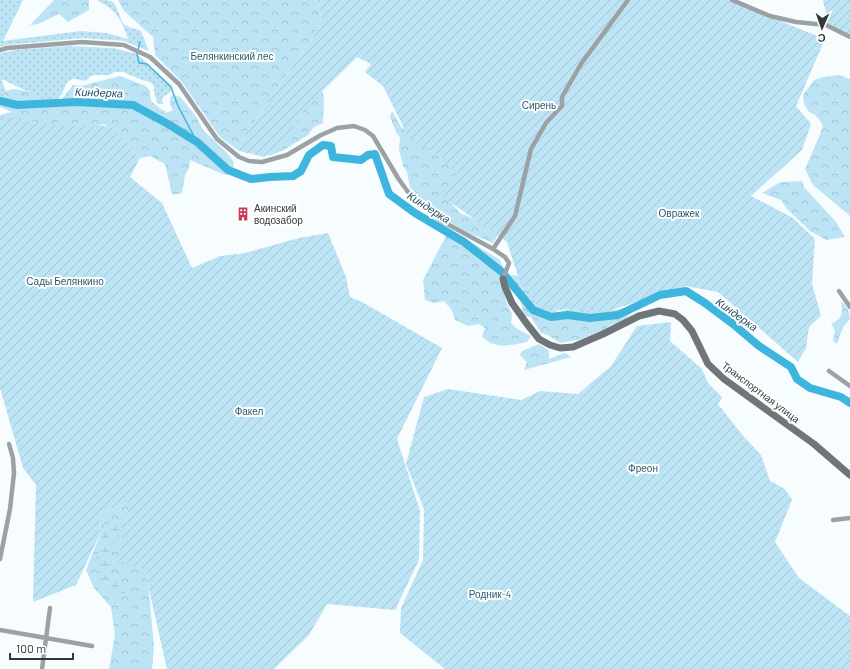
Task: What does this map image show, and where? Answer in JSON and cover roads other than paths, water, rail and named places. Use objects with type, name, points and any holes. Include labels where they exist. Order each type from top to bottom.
[{"type":"street","points":[[493,248],[515,216],[531,149],[546,123],[562,106],[562,97],[587,54],[628,0]]},
{"type":"street","points":[[732,0],[770,16],[796,22],[826,25],[850,37]]},
{"type":"street","points":[[0,50],[7,48],[82,42],[124,45],[150,57],[179,84],[217,139],[240,157],[249,161],[262,162],[287,155],[321,135],[337,128],[354,126],[365,130],[373,136],[408,192],[440,220],[493,248],[505,257],[509,263],[503,279]]},
{"type":"street","name":"Транспортная улица","points":[[503,279],[512,303],[539,339],[560,348],[573,346],[603,334],[639,316],[659,311],[675,314],[683,320],[692,331],[708,364],[724,379],[814,444],[850,475]]},
{"type":"street","points":[[839,291],[850,307]]},
{"type":"street","points":[[829,371],[850,386]]},
{"type":"street","points":[[0,559],[10,510],[14,473],[13,458],[9,444]]},
{"type":"street","points":[[832,520],[850,518]]},
{"type":"street","points":[[42,669],[50,608]]},
{"type":"street","points":[[0,630],[92,646]]},
{"type":"waterway","points":[[140,42],[137,54],[139,63],[147,64],[171,87],[178,106],[197,142]]},
{"type":"waterway","name":"Киндерка","points":[[0,101],[17,105],[76,102],[133,105],[197,142],[228,170],[251,179],[293,176],[301,171],[309,155],[323,145],[331,146],[333,157],[361,160],[368,155],[375,154],[389,194],[415,213],[464,242],[502,272],[533,310],[551,317],[568,315],[590,318],[618,315],[660,295],[686,291],[733,324],[759,346],[791,367],[797,379],[810,388],[841,397],[850,403]]},
{"type":"place","name":"Акинский водозабор","points":[[243,214]]},
{"type":"park label","name":"Белянкинский лес","points":[[232,56]]},
{"type":"park label","name":"Сирень","points":[[539,105]]},
{"type":"park label","name":"Овражек","points":[[679,213]]},
{"type":"park label","name":"Сады Белянкино","points":[[65,281]]},
{"type":"park label","name":"Факел","points":[[249,411]]},
{"type":"park label","name":"Фреон","points":[[643,468]]},
{"type":"park label","name":"Родник-4","points":[[490,594]]}]
